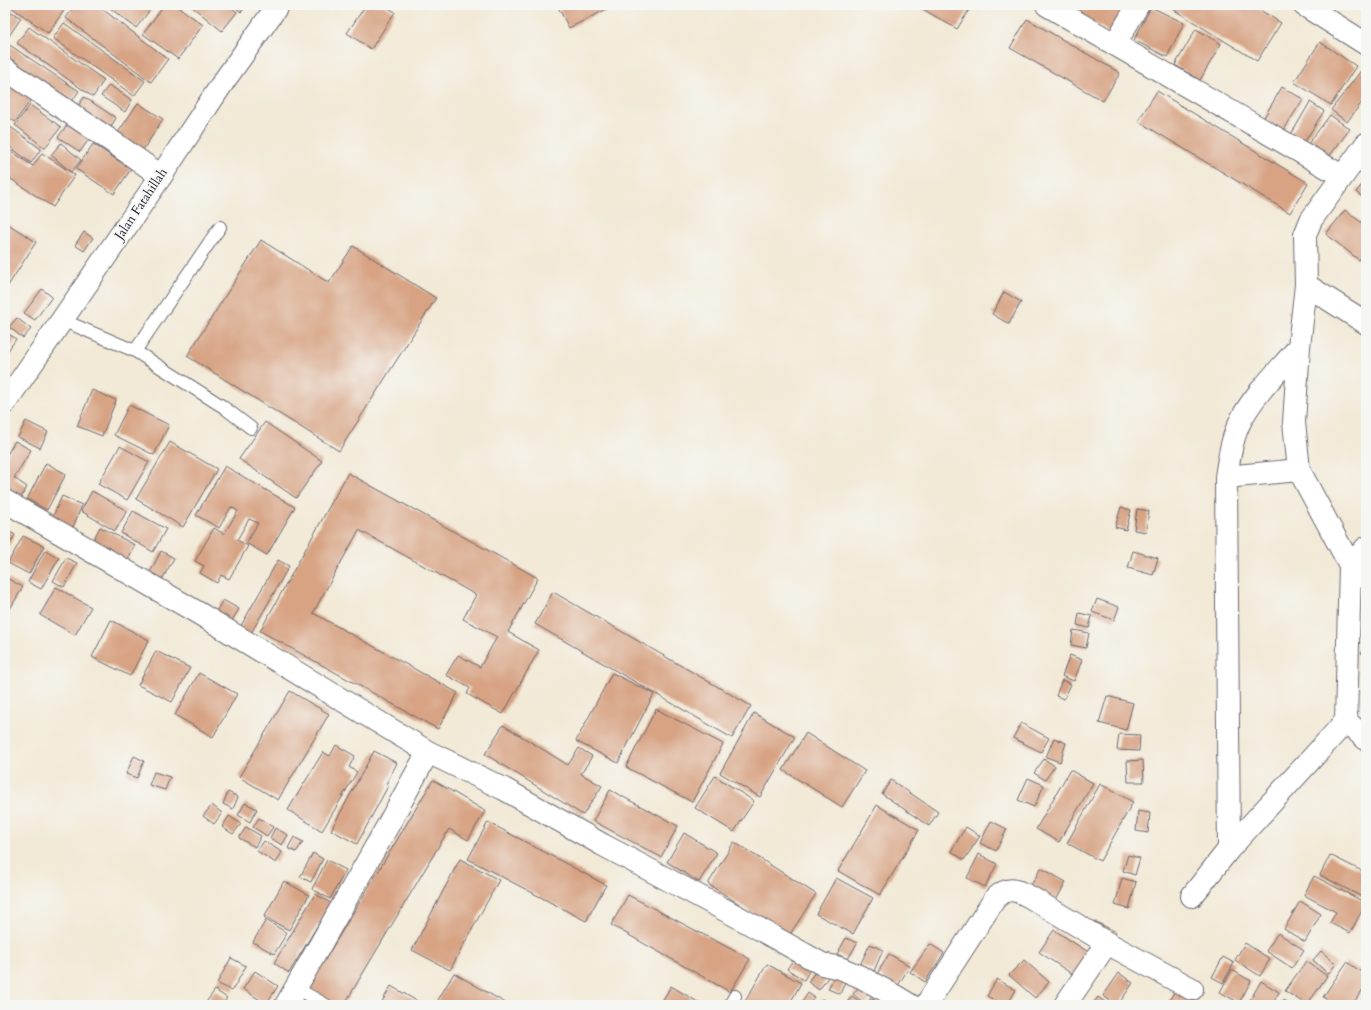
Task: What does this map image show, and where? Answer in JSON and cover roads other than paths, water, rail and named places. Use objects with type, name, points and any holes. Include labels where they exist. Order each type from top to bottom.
[{"type":"street","name":"Jalan Fatahillah","points":[[5,403],[161,176],[224,81],[278,5]]},
{"type":"street","points":[[1047,5],[1342,176]]},
{"type":"street","points":[[1115,44],[1138,5]]},
{"type":"street","points":[[1304,5],[1366,44]]},
{"type":"street","points":[[5,69],[161,176]]},
{"type":"street","points":[[1358,572],[1299,470],[1294,422],[1306,285],[1305,235],[1307,227],[1366,144]]},
{"type":"street","points":[[1306,285],[1366,323]]},
{"type":"street","points":[[1229,850],[1226,477],[1231,445],[1241,419],[1258,395],[1300,347]]},
{"type":"street","points":[[1226,477],[1299,470]]},
{"type":"street","points":[[5,501],[200,614],[428,752],[504,790],[822,964],[840,968],[860,977],[897,996],[910,1005]]},
{"type":"street","points":[[1192,896],[1229,850],[1346,721],[1358,572],[1366,548]]},
{"type":"street","points":[[1346,721],[1366,739]]},
{"type":"street","points":[[291,996],[428,752]]},
{"type":"street","points":[[926,1005],[994,900],[1000,893],[1009,890],[1018,891],[1030,897],[1108,943],[1192,989]]},
{"type":"street","points":[[1064,1005],[1108,943]]},
{"type":"lane","points":[[135,351],[220,227]]},
{"type":"lane","points":[[62,320],[135,351],[222,406],[250,428]]},
{"type":"lane","points":[[291,996],[326,1005]]}]
